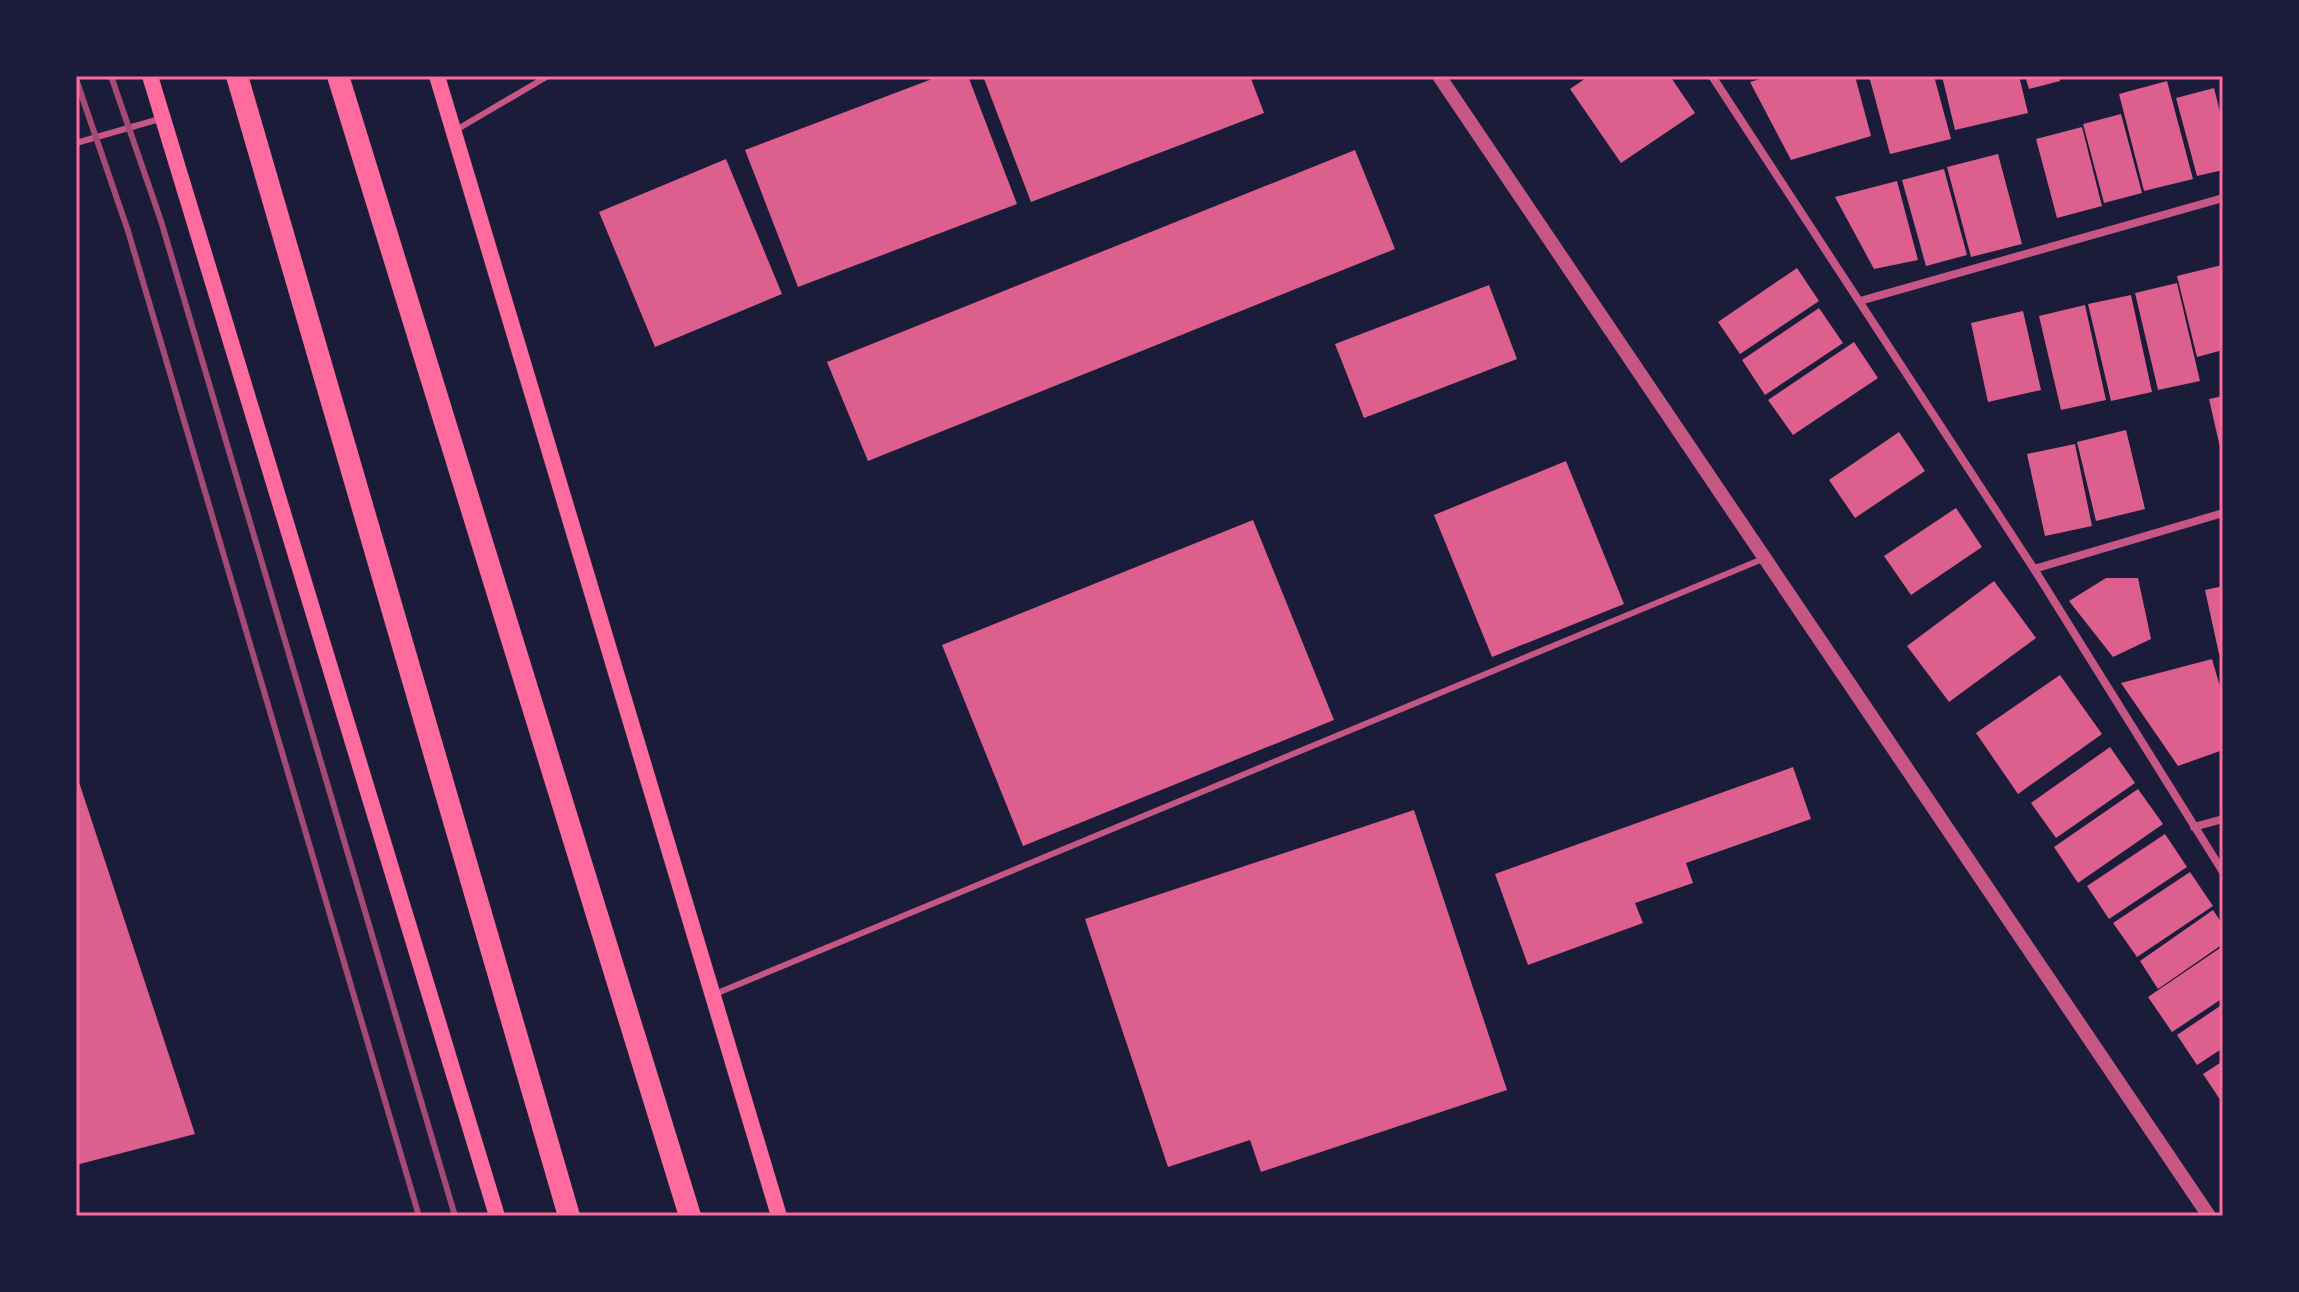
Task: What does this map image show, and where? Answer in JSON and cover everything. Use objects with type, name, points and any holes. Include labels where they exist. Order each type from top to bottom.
[{"type":"highway","points":[[237,76],[569,1216]]},
{"type":"highway","points":[[338,76],[690,1216]]},
{"type":"main road","points":[[150,76],[497,1216]]},
{"type":"main road","points":[[437,76],[779,1216]]},
{"type":"street","points":[[1439,76],[2209,1216]]},
{"type":"street","points":[[1712,76],[2034,569],[2223,872]]},
{"type":"street","points":[[1860,301],[2223,198]]},
{"type":"street","points":[[2034,569],[2223,513]]},
{"type":"street","points":[[2194,827],[2223,819]]},
{"type":"lane","points":[[453,131],[548,76]]},
{"type":"lane","points":[[76,143],[163,118]]},
{"type":"lane","points":[[712,995],[1766,558]]},
{"type":"building","points":[[940,76],[968,76],[1017,204],[798,287],[745,150]]},
{"type":"building","points":[[983,76],[1250,76],[1264,113],[1031,202]]},
{"type":"building","points":[[1589,76],[1670,76],[1695,113],[1621,163],[1570,89]]},
{"type":"building","points":[[1770,76],[1855,76],[1871,136],[1791,160],[1750,82]]},
{"type":"building","points":[[1869,76],[1934,76],[1951,139],[1890,154]]},
{"type":"building","points":[[1942,76],[2019,76],[2028,113],[1955,130]]},
{"type":"building","points":[[2025,76],[2059,76],[2060,81],[2029,89]]},
{"type":"building","points":[[2167,81],[2193,179],[2144,191],[2119,94]]},
{"type":"building","points":[[2214,88],[2223,124],[2223,170],[2197,176],[2176,98]]},
{"type":"building","points":[[2121,114],[2142,193],[2104,203],[2083,124]]},
{"type":"building","points":[[2082,127],[2102,206],[2057,218],[2036,139]]},
{"type":"building","points":[[1355,150],[1395,249],[868,461],[827,362]]},
{"type":"building","points":[[1998,154],[2022,244],[1971,257],[1947,167]]},
{"type":"building","points":[[726,159],[782,294],[655,347],[599,212]]},
{"type":"building","points":[[1944,169],[1967,255],[1926,266],[1902,180]]},
{"type":"building","points":[[1897,181],[1918,260],[1874,269],[1835,197]]},
{"type":"building","points":[[2222,265],[2223,350],[2197,357],[2177,276]]},
{"type":"building","points":[[1797,268],[1819,301],[1740,354],[1718,322]]},
{"type":"building","points":[[2177,283],[2200,381],[2158,390],[2135,293]]},
{"type":"building","points":[[1489,285],[1517,359],[1364,418],[1335,344]]},
{"type":"building","points":[[2131,295],[2152,392],[2111,401],[2088,304]]},
{"type":"building","points":[[2085,305],[2106,400],[2061,410],[2039,316]]},
{"type":"building","points":[[1819,308],[1843,343],[1765,395],[1742,360]]},
{"type":"building","points":[[2023,311],[2041,390],[1988,402],[1971,323]]},
{"type":"building","points":[[1854,342],[1878,378],[1793,435],[1768,400]]},
{"type":"building","points":[[2223,396],[2223,456],[2222,456],[2209,399]]},
{"type":"building","points":[[2126,430],[2145,509],[2096,521],[2077,442]]},
{"type":"building","points":[[1899,432],[1925,471],[1855,518],[1829,480]]},
{"type":"building","points":[[2075,444],[2092,526],[2045,536],[2027,454]]},
{"type":"building","points":[[1566,461],[1624,604],[1492,657],[1434,515]]},
{"type":"building","points":[[1956,508],[1982,547],[1911,595],[1884,556]]},
{"type":"building","points":[[1253,520],[1334,720],[1023,846],[942,645]]},
{"type":"building","points":[[2106,578],[2138,578],[2151,639],[2113,657],[2069,601]]},
{"type":"building","points":[[1994,581],[2036,638],[1949,702],[1907,646]]},
{"type":"building","points":[[2223,586],[2223,653],[2219,654],[2205,590]]},
{"type":"building","points":[[2212,659],[2223,697],[2223,750],[2178,766],[2121,683]]},
{"type":"building","points":[[2060,675],[2102,734],[2018,794],[1976,733]]},
{"type":"building","points":[[2110,747],[2135,783],[2056,838],[2031,803]]},
{"type":"building","points":[[1793,767],[1811,819],[1686,863],[1693,883],[1635,903],[1643,923],[1528,965],[1495,874]]},
{"type":"building","points":[[76,773],[195,1134],[76,1165]]},
{"type":"building","points":[[2138,789],[2163,824],[2078,883],[2054,847]]},
{"type":"building","points":[[1414,810],[1507,1090],[1261,1172],[1250,1140],[1168,1167],[1085,919]]},
{"type":"building","points":[[2165,834],[2187,867],[2109,919],[2087,886]]},
{"type":"building","points":[[2190,872],[2213,906],[2137,957],[2113,923]]},
{"type":"building","points":[[2213,910],[2223,925],[2223,944],[2158,989],[2140,961]]},
{"type":"building","points":[[2223,946],[2223,998],[2172,1032],[2148,997]]},
{"type":"building","points":[[2223,1004],[2223,1048],[2197,1065],[2177,1035]]},
{"type":"building","points":[[2223,1061],[2223,1104],[2203,1074]]},
{"type":"railway","points":[[111,76],[161,221],[455,1216]]},
{"type":"railway","points":[[76,79],[128,231],[419,1216]]}]
